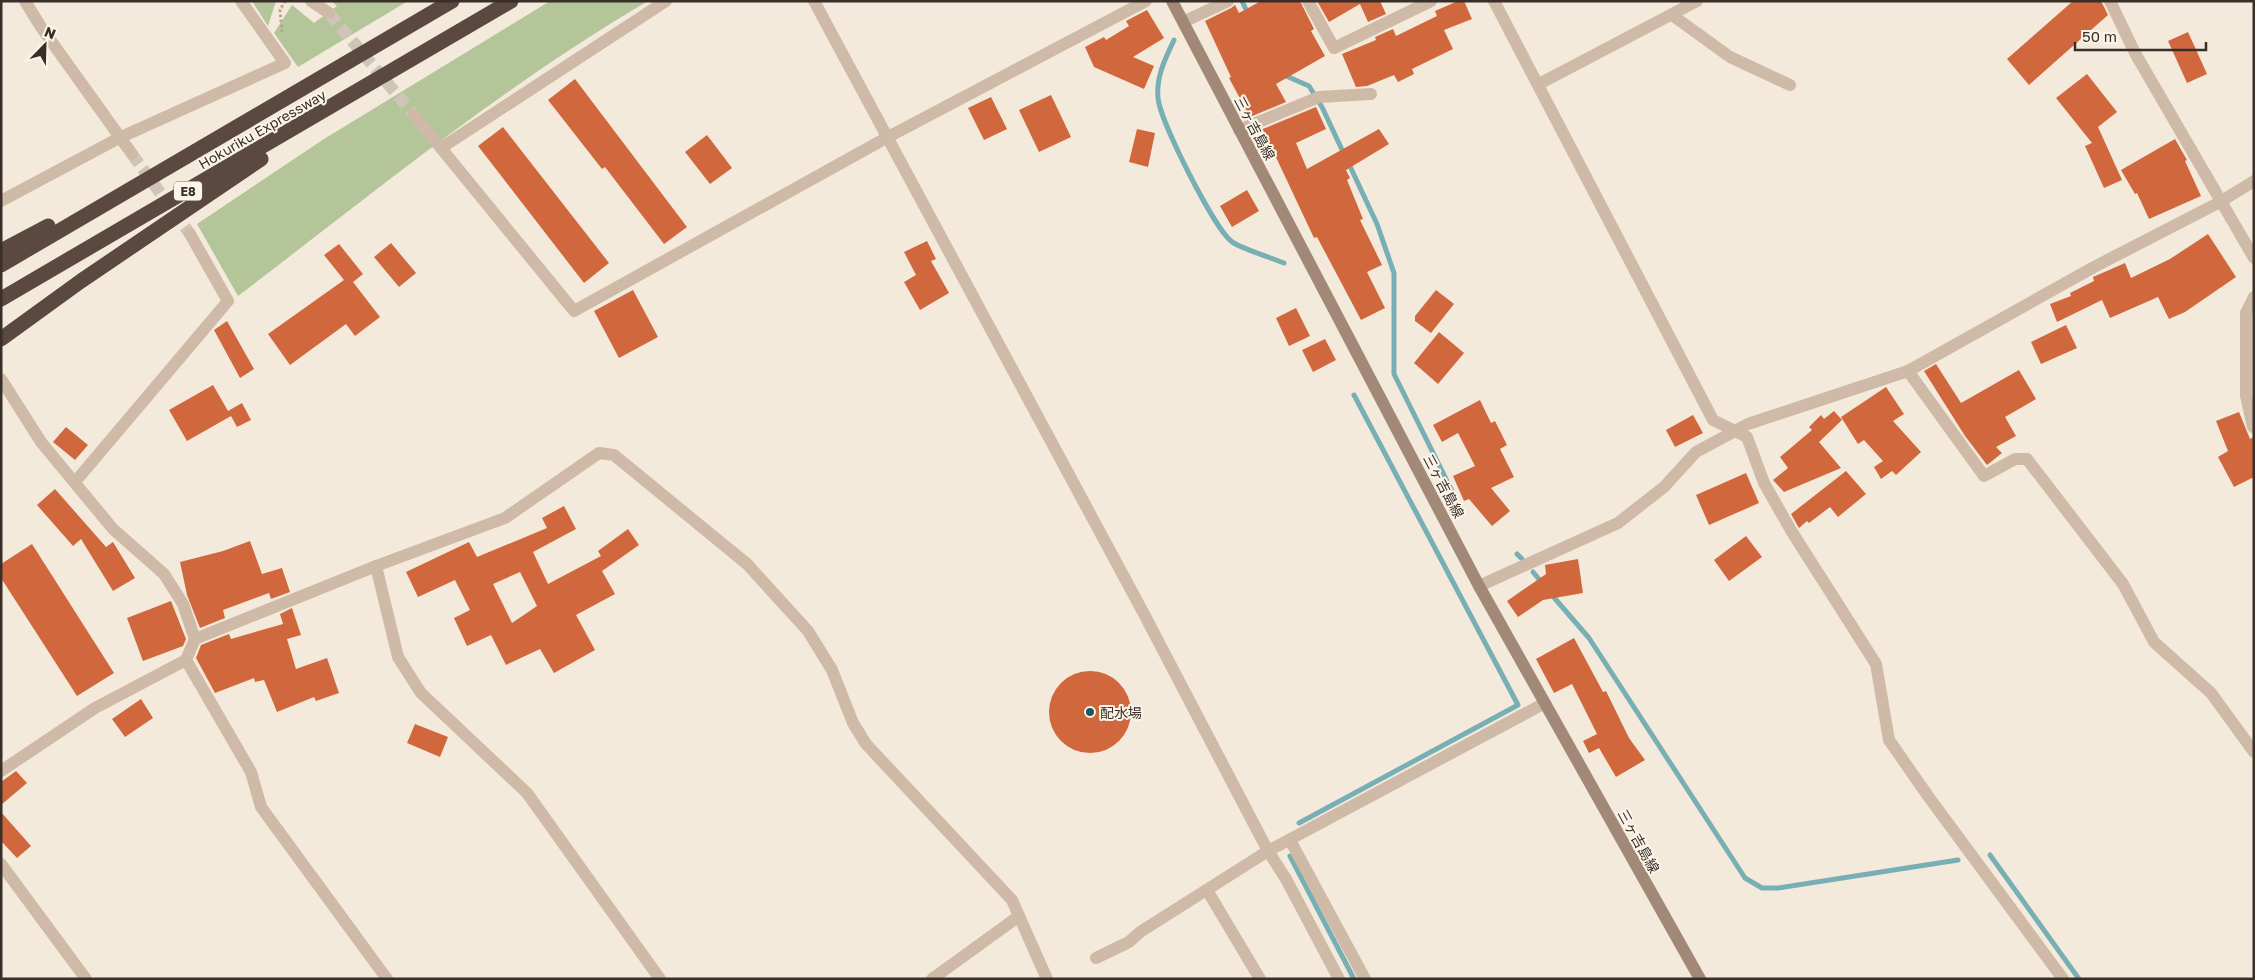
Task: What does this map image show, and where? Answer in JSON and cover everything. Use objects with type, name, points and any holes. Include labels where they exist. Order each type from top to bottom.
[{"type":"highway","name":"Hokuriku Expressway","points":[[1,265],[452,1]]},
{"type":"highway","name":"Hokuriku Expressway","points":[[1,299],[374,83],[511,1]]},
{"type":"highway","points":[[1,339],[81,281],[374,83]]},
{"type":"highway","points":[[1,251],[259,115]]},
{"type":"main road","name":"三ヶ吉島線","points":[[1172,1],[1479,586],[1700,979]]},
{"type":"street","points":[[25,1],[132,154]]},
{"type":"street","points":[[1,200],[119,138],[285,63],[241,1]]},
{"type":"street","points":[[311,1],[329,13]]},
{"type":"street","points":[[441,148],[666,1]]},
{"type":"street","points":[[814,1],[1139,605],[1268,851],[1286,880],[1339,979]]},
{"type":"street","points":[[414,115],[574,311],[888,137],[1146,1]]},
{"type":"street","points":[[1183,22],[1228,1]]},
{"type":"street","points":[[1308,1],[1334,48],[1431,1]]},
{"type":"street","points":[[1494,1],[1714,420],[1748,437],[1764,482],[1792,532],[1876,664],[1889,740],[2063,979]]},
{"type":"street","points":[[1539,84],[1697,1]]},
{"type":"street","points":[[2110,1],[2134,52],[2254,258]]},
{"type":"street","points":[[1672,14],[1730,56],[1790,85]]},
{"type":"street","points":[[1239,130],[1319,97],[1371,94]]},
{"type":"street","points":[[1479,586],[1618,523],[1664,487],[1696,452],[1733,431],[1748,424],[1908,371],[2094,267],[2220,202],[2254,181]]},
{"type":"street","points":[[75,482],[228,300],[190,234]]},
{"type":"street","points":[[2253,427],[2246,396],[2246,313],[2254,298]]},
{"type":"street","points":[[1908,371],[1984,476],[2016,459],[2027,459],[2123,584],[2154,642],[2210,693],[2254,752]]},
{"type":"street","points":[[1,771],[95,708],[186,660],[194,639],[183,604],[164,574],[113,529],[41,442],[2,383]]},
{"type":"street","points":[[194,639],[376,566],[505,518],[600,453],[614,455],[747,564],[808,631],[832,670],[853,723],[866,744],[1012,900],[1047,979]]},
{"type":"street","points":[[376,566],[398,656],[421,693],[527,793],[660,979]]},
{"type":"street","points":[[186,660],[251,772],[261,807],[387,979]]},
{"type":"street","points":[[1096,958],[1129,942],[1140,932],[1268,851],[1545,703]]},
{"type":"street","points":[[1290,840],[1365,979]]},
{"type":"street","points":[[1,864],[86,979]]},
{"type":"street","points":[[1207,890],[1260,979]]},
{"type":"street","points":[[932,979],[1019,916]]},
{"type":"green space","points":[[252,1],[276,1],[268,26]]},
{"type":"green space","points":[[331,1],[408,1],[298,67],[274,33],[292,5],[314,23],[337,6]]},
{"type":"green space","points":[[550,1],[648,1],[594,34],[490,105],[388,180],[238,296],[197,224],[324,139]]},
{"type":"building","points":[[1261,1],[1300,1],[1314,29],[1311,31],[1325,56],[1276,84],[1286,102],[1250,117],[1229,78],[1231,77],[1205,21],[1235,5],[1239,13]]},
{"type":"building","points":[[1317,1],[1380,1],[1386,14],[1368,22],[1360,4],[1329,22]]},
{"type":"building","points":[[1458,1],[1464,1],[1472,19],[1444,30],[1453,49],[1412,69],[1414,74],[1398,82],[1394,75],[1367,86],[1356,87],[1342,54],[1376,40],[1375,37],[1393,29],[1396,36],[1437,16],[1435,11]]},
{"type":"building","points":[[2073,1],[2101,1],[2108,15],[2029,85],[2007,59]]},
{"type":"building","points":[[1147,10],[1164,38],[1133,57],[1154,66],[1144,89],[1094,67],[1085,47],[1104,37],[1106,40],[1129,26],[1126,21]]},
{"type":"building","points":[[2188,32],[2207,74],[2187,83],[2168,41]]},
{"type":"building","points":[[2087,74],[2117,112],[2098,127],[2122,180],[2104,188],[2085,146],[2092,143],[2056,98]]},
{"type":"building","points":[[575,79],[687,227],[664,244],[605,167],[602,169],[548,100]]},
{"type":"building","points":[[1051,95],[1071,137],[1039,152],[1019,110]]},
{"type":"building","points":[[991,97],[1007,129],[984,140],[968,108]]},
{"type":"building","points":[[1316,107],[1326,129],[1296,143],[1307,169],[1379,129],[1389,144],[1346,170],[1350,178],[1347,180],[1363,219],[1360,220],[1382,265],[1367,272],[1385,308],[1361,320],[1317,237],[1314,238],[1274,153],[1270,155],[1258,131]]},
{"type":"building","points":[[503,127],[609,263],[584,283],[478,146]]},
{"type":"building","points":[[1137,129],[1155,133],[1148,167],[1129,162]]},
{"type":"building","points":[[707,135],[732,168],[710,184],[685,152]]},
{"type":"building","points":[[2175,139],[2187,160],[2185,161],[2201,196],[2149,219],[2137,193],[2135,194],[2121,170]]},
{"type":"building","points":[[1247,190],[1259,211],[1232,227],[1220,206]]},
{"type":"building","points":[[2208,234],[2236,277],[2185,312],[2169,319],[2158,297],[2110,318],[2102,300],[2057,322],[2050,304],[2071,296],[2070,293],[2094,281],[2093,277],[2125,263],[2131,278],[2170,259]]},
{"type":"building","points":[[927,241],[936,259],[931,261],[949,293],[920,310],[904,282],[916,275],[904,252]]},
{"type":"building","points":[[391,243],[416,273],[399,287],[374,257]]},
{"type":"building","points":[[339,244],[363,274],[353,282],[380,317],[355,336],[346,324],[290,365],[268,334],[344,280],[324,255]]},
{"type":"building","points":[[633,290],[658,337],[619,358],[594,311]]},
{"type":"building","points":[[1436,290],[1454,304],[1431,333],[1415,321],[1415,316]]},
{"type":"building","points":[[1296,308],[1310,336],[1289,346],[1276,318]]},
{"type":"building","points":[[227,321],[254,369],[240,378],[214,330]]},
{"type":"building","points":[[2066,325],[2077,348],[2041,364],[2031,342]]},
{"type":"building","points":[[1439,332],[1464,353],[1438,384],[1414,363]]},
{"type":"building","points":[[1325,339],[1336,360],[1313,372],[1302,350]]},
{"type":"building","points":[[1936,364],[1961,403],[2019,370],[2036,399],[2005,417],[2016,436],[1996,447],[2002,453],[1987,465],[1965,436],[1924,371]]},
{"type":"building","points":[[213,385],[228,411],[242,403],[251,420],[237,427],[231,416],[187,441],[169,410]]},
{"type":"building","points":[[1886,387],[1904,414],[1893,421],[1921,452],[1896,475],[1892,471],[1881,479],[1874,467],[1883,461],[1864,440],[1858,444],[1841,417]]},
{"type":"building","points":[[1480,400],[1491,423],[1495,421],[1507,445],[1500,449],[1514,477],[1491,488],[1510,511],[1492,526],[1469,499],[1464,501],[1453,476],[1475,466],[1458,433],[1442,442],[1433,425]]},
{"type":"building","points":[[1834,411],[1842,420],[1819,442],[1841,468],[1784,492],[1773,480],[1788,468],[1780,457],[1812,430],[1809,427],[1821,415],[1824,419]]},
{"type":"building","points":[[2239,412],[2250,439],[2254,437],[2254,477],[2234,487],[2218,457],[2228,451],[2216,421]]},
{"type":"building","points":[[1693,415],[1703,433],[1675,447],[1666,430]]},
{"type":"building","points":[[66,427],[88,445],[75,460],[53,442]]},
{"type":"building","points":[[1846,471],[1866,494],[1838,517],[1830,507],[1799,528],[1791,514]]},
{"type":"building","points":[[1746,473],[1759,503],[1709,525],[1696,495]]},
{"type":"building","points":[[55,489],[106,547],[113,542],[135,578],[113,591],[81,539],[73,546],[37,505]]},
{"type":"building","points":[[564,506],[576,529],[533,552],[548,584],[601,556],[598,551],[628,529],[639,545],[602,571],[615,594],[576,615],[595,650],[554,673],[540,649],[506,665],[491,635],[467,646],[454,618],[470,610],[455,580],[418,597],[406,572],[469,542],[477,557],[547,528],[542,518]],"holes":[[[520,572],[537,606],[512,623],[493,584]]]},
{"type":"building","points":[[1746,536],[1762,557],[1729,581],[1714,560]]},
{"type":"building","points":[[250,541],[262,574],[282,568],[290,592],[271,599],[269,593],[223,610],[225,618],[200,628],[187,595],[180,562],[223,551]]},
{"type":"building","points":[[32,544],[114,673],[77,696],[1,578],[1,564]]},
{"type":"building","points":[[1578,559],[1583,593],[1543,600],[1518,617],[1507,601],[1546,574],[1545,565]]},
{"type":"building","points":[[171,601],[186,639],[183,646],[143,661],[127,618]]},
{"type":"building","points":[[292,608],[301,635],[287,639],[296,669],[327,658],[339,693],[316,701],[314,697],[277,712],[264,680],[255,682],[254,678],[215,693],[196,658],[201,645],[229,634],[231,639],[283,624],[280,614]]},
{"type":"building","points":[[1574,638],[1603,692],[1606,691],[1629,738],[1645,760],[1616,777],[1599,748],[1589,753],[1583,741],[1597,734],[1572,684],[1554,693],[1536,659]]},
{"type":"building","name":"配水場","points":[[1090,671],[1106,674],[1119,683],[1128,696],[1131,712],[1128,728],[1119,741],[1106,750],[1090,753],[1074,750],[1061,741],[1052,728],[1049,712],[1052,696],[1061,683],[1074,674]]},
{"type":"building","points":[[141,699],[153,718],[125,737],[112,719]]},
{"type":"building","points":[[415,724],[448,737],[440,757],[407,743]]},
{"type":"building","points":[[16,771],[27,783],[1,805],[1,782]]},
{"type":"building","points":[[1,812],[31,846],[17,858],[1,841]]},
{"type":"waterway","points":[[1242,1],[1248,14]]},
{"type":"waterway","points":[[1174,40],[1160,75],[1158,98],[1168,128],[1188,172],[1212,216],[1231,241],[1248,250],[1284,263]]},
{"type":"waterway","points":[[1284,75],[1309,86],[1322,107],[1344,154]]},
{"type":"waterway","points":[[1348,162],[1377,224],[1394,273],[1394,374],[1454,495]]},
{"type":"waterway","points":[[1299,823],[1518,705],[1354,395]]},
{"type":"waterway","points":[[1517,554],[1522,559]]},
{"type":"waterway","points":[[1533,572],[1543,584]]},
{"type":"waterway","points":[[1551,594],[1589,638],[1745,878],[1762,888],[1778,888],[1958,860]]},
{"type":"waterway","points":[[1990,855],[2079,979]]},
{"type":"waterway","points":[[1290,856],[1354,979]]},
{"type":"tunnel","points":[[329,13],[414,115]]},
{"type":"tunnel","points":[[132,154],[190,234]]},
{"type":"place","name":"配水場","points":[[1090,712]]}]
